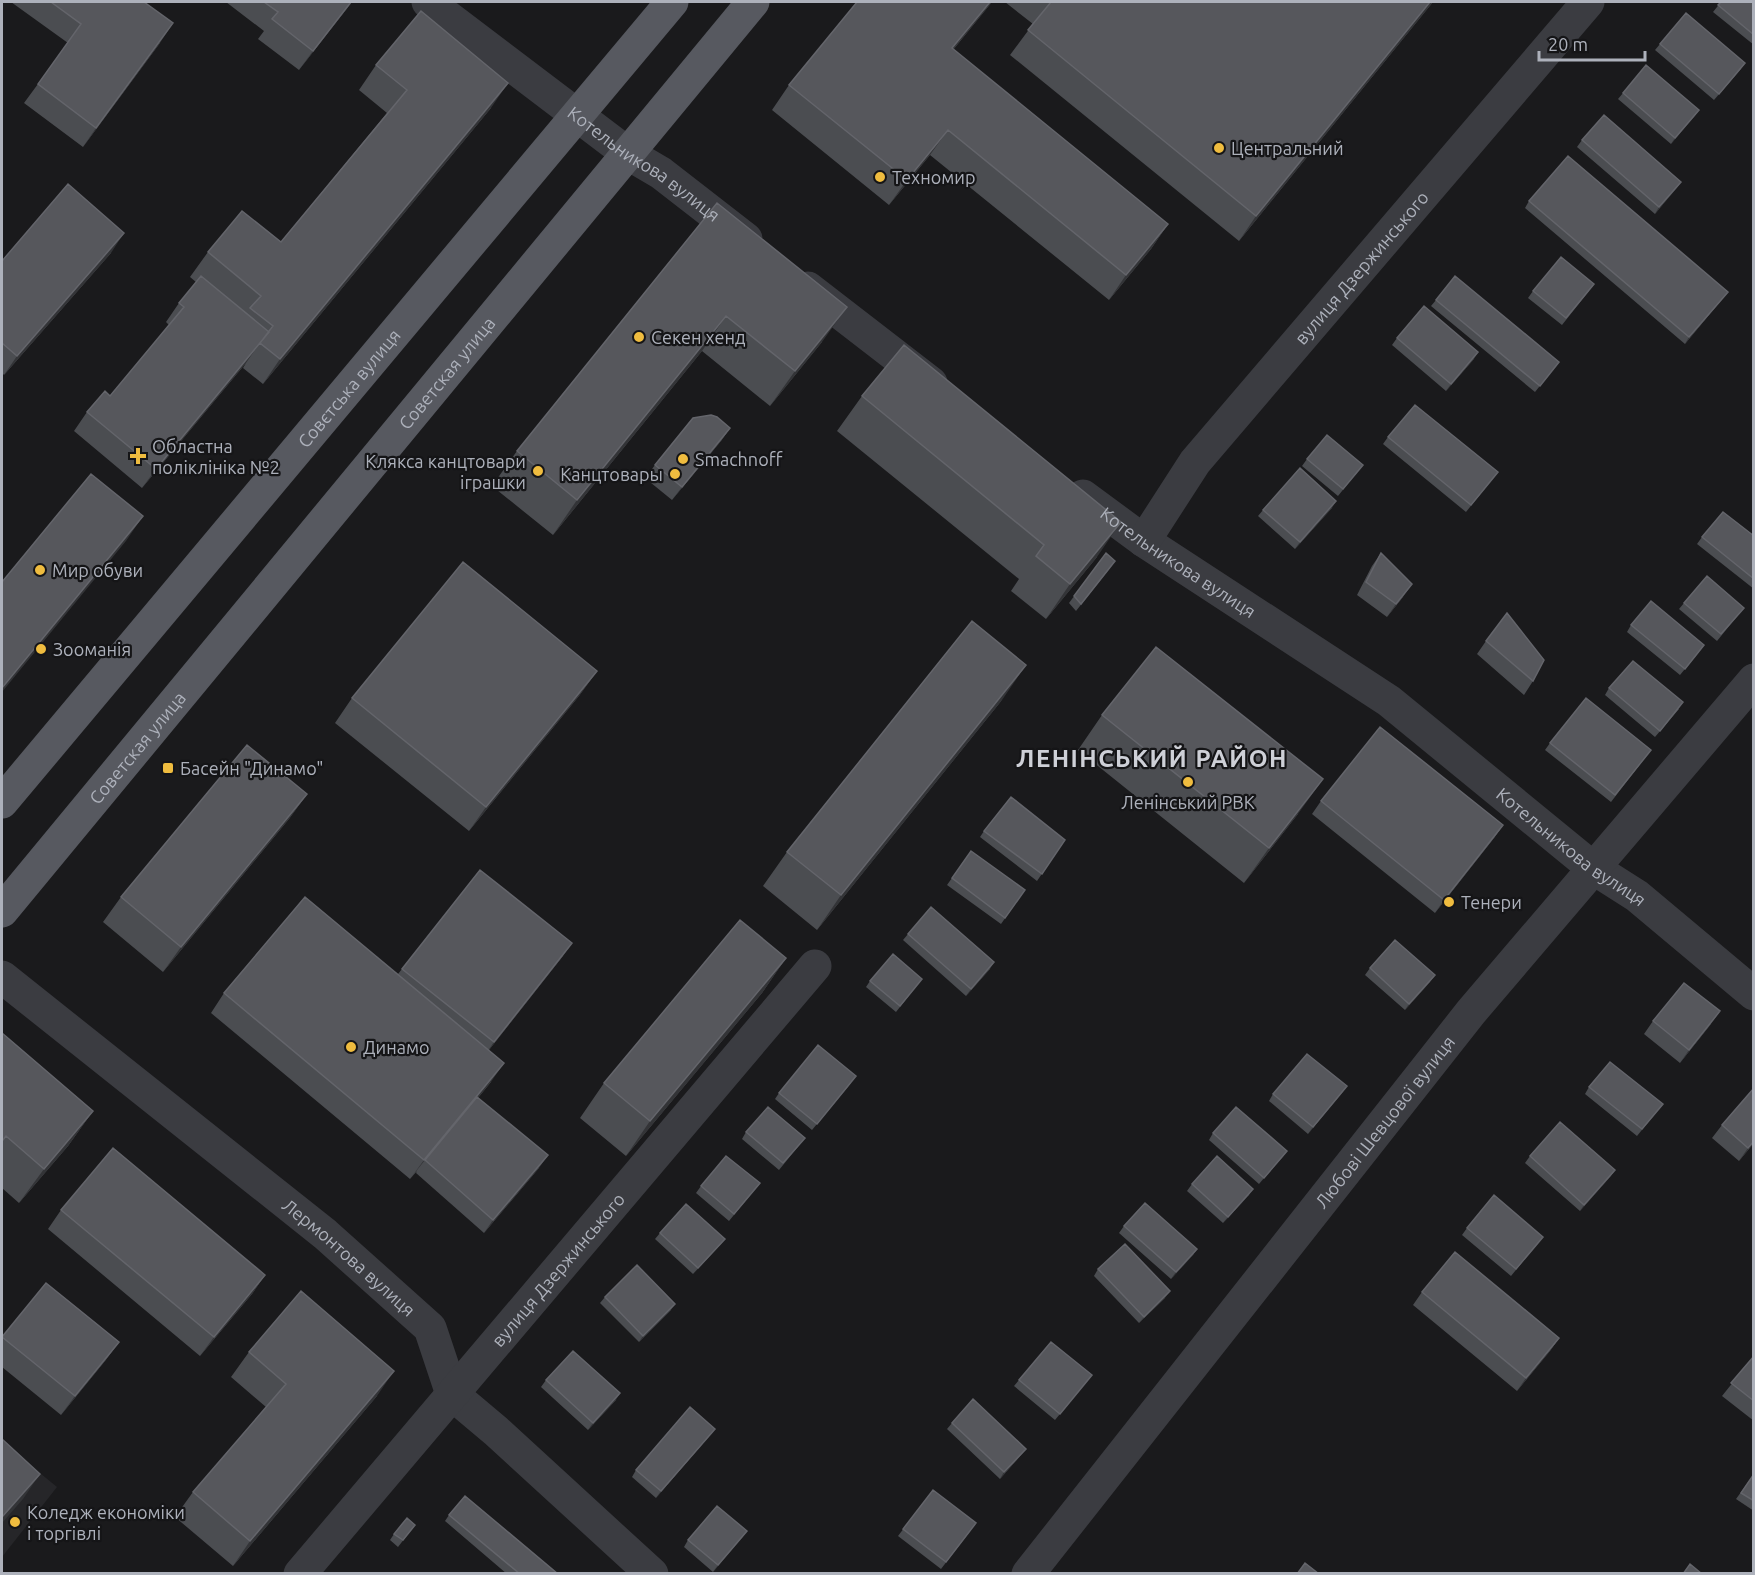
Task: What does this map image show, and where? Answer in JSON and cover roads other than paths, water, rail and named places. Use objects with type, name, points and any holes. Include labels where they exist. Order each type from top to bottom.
[{"type":"main road","name":"Совєтська вулиця","points":[[2,802],[672,2]]},
{"type":"main road","name":"Советская улица","points":[[2,911],[753,2]]},
{"type":"street","name":"Котельникова вулиця","points":[[428,2],[627,153],[661,173],[867,335],[953,399]]},
{"type":"street","name":"вулиця Дзержинського","points":[[1144,541],[1195,462],[1588,2]]},
{"type":"street","name":"Котельникова вулиця","points":[[1058,477],[1144,541],[1389,701],[1593,868],[1637,896],[1754,994]]},
{"type":"street","name":"Любові Шевцової вулиця","points":[[1028,1574],[1471,1012],[1574,894],[1593,868],[1754,680]]},
{"type":"street","name":"вулиця Дзержинського","points":[[300,1574],[815,966]]},
{"type":"street","name":"Лермонтова вулиця","points":[[2,977],[326,1234],[430,1328],[452,1394]]},
{"type":"street","points":[[452,1394],[496,1431],[652,1574]]},
{"type":"place","name":"Центральний","points":[[1219,148]]},
{"type":"place","name":"Техномир","points":[[880,177]]},
{"type":"place","name":"Секен хенд","points":[[639,337]]},
{"type":"place","name":"Областна поліклініка №2","points":[[138,456]]},
{"type":"place","name":"Smachnoff","points":[[683,459]]},
{"type":"place","name":"Клякса канцтовари іграшки","points":[[538,471]]},
{"type":"place","name":"Канцтовары","points":[[675,474]]},
{"type":"place","name":"Мир обуви","points":[[40,570]]},
{"type":"place","name":"Зооманія","points":[[41,649]]},
{"type":"place","name":"Басейн \"Динамо\"","points":[[168,768]]},
{"type":"place","name":"Ленінський РВК","points":[[1188,782]]},
{"type":"place","name":"Тенери","points":[[1449,902]]},
{"type":"place","name":"Динамо","points":[[351,1047]]},
{"type":"place","name":"Коледж економіки і торгівлі","points":[[15,1522]]},
{"type":"district","name":"ЛЕНІНСЬКИЙ РАЙОН","points":[[1152,758]]}]
